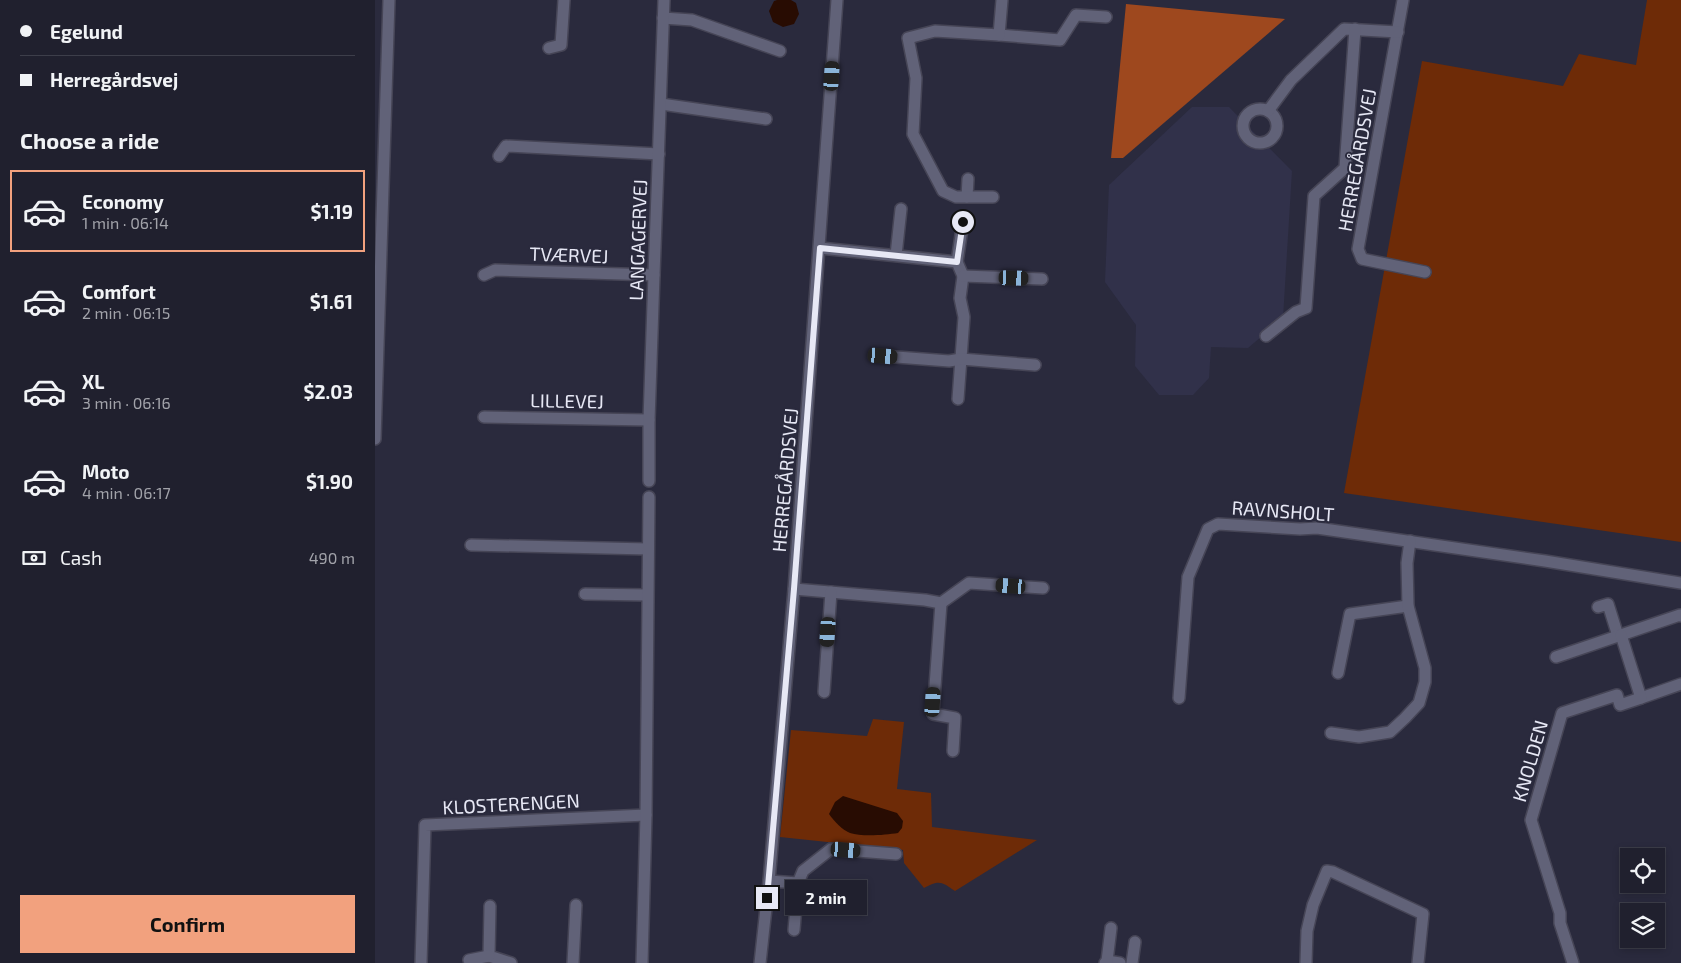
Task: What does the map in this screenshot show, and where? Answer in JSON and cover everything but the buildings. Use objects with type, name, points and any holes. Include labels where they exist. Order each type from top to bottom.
[{"type":"street","points":[[375,439],[380,149],[389,0]]},
{"type":"street","points":[[549,48],[561,45],[563,0]]},
{"type":"street","name":"LANGAGERVEJ","points":[[649,481],[649,420],[664,0]]},
{"type":"street","name":"HERREGÅRDSVEJ","points":[[760,963],[769,881],[794,589],[837,0]]},
{"type":"street","points":[[999,35],[1002,0]]},
{"type":"street","name":"HERREGÅRDSVEJ","points":[[1403,0],[1358,249],[1361,259],[1425,272]]},
{"type":"street","points":[[993,197],[956,197],[943,191],[913,134],[915,78],[908,38],[935,31],[1060,40],[1076,15],[1106,17]]},
{"type":"street","points":[[663,18],[692,20],[780,51]]},
{"type":"street","points":[[1268,111],[1291,80],[1344,29],[1398,32]]},
{"type":"street","points":[[1266,336],[1296,312],[1306,308],[1314,196],[1345,168],[1355,29]]},
{"type":"street","points":[[661,104],[765,119]]},
{"type":"street","points":[[499,156],[507,146],[659,154]]},
{"type":"street","points":[[967,197],[968,179]]},
{"type":"street","points":[[896,255],[901,209]]},
{"type":"street","points":[[958,399],[964,317],[960,298],[963,276],[957,262],[963,222]]},
{"type":"street","points":[[820,248],[957,262]]},
{"type":"street","name":"TVÆRVEJ","points":[[484,275],[495,270],[654,275]]},
{"type":"street","points":[[963,276],[1042,279]]},
{"type":"street","points":[[883,356],[949,362],[961,359],[1035,365]]},
{"type":"street","name":"LILLEVEJ","points":[[484,416],[649,420]]},
{"type":"street","points":[[642,963],[646,815],[649,497]]},
{"type":"street","name":"RAVNSHOLT","points":[[1179,698],[1188,576],[1208,530],[1218,524],[1300,529],[1317,528],[1681,583]]},
{"type":"street","points":[[1331,733],[1359,737],[1390,732],[1419,703],[1425,682],[1425,668],[1408,606],[1407,563],[1410,542]]},
{"type":"street","points":[[471,545],[648,549]]},
{"type":"street","points":[[794,589],[941,603],[969,584],[1043,588]]},
{"type":"street","points":[[824,692],[831,592]]},
{"type":"street","points":[[585,594],[647,595]]},
{"type":"street","points":[[941,603],[933,714],[955,718],[953,751]]},
{"type":"street","points":[[1598,607],[1608,604],[1641,698]]},
{"type":"street","points":[[1338,673],[1350,614],[1408,606]]},
{"type":"street","points":[[1556,657],[1681,614]]},
{"type":"street","name":"KNOLDEN","points":[[1573,963],[1560,923],[1560,913],[1531,820],[1562,713],[1617,695],[1620,705],[1681,684]]},
{"type":"street","name":"KLOSTERENGEN","points":[[421,963],[425,825],[646,815]]},
{"type":"street","points":[[794,930],[798,883],[803,871],[831,849],[896,854]]},
{"type":"street","points":[[1307,963],[1307,931],[1313,905],[1327,871],[1333,872],[1423,914],[1418,963]]},
{"type":"street","points":[[769,881],[798,883]]},
{"type":"street","points":[[573,963],[576,905]]},
{"type":"street","points":[[489,956],[490,906]]},
{"type":"street","points":[[1111,928],[1106,962],[1120,963]]},
{"type":"street","points":[[1133,963],[1135,942]]},
{"type":"street","points":[[469,960],[489,956],[511,963]]},
{"type":"shaded area","points":[[791,0],[796,3],[799,14],[794,24],[783,27],[773,22],[769,11],[774,1]]},
{"type":"shaded area","points":[[1647,0],[1681,0],[1681,542],[1344,493],[1422,61],[1563,86],[1579,54],[1636,65]]},
{"type":"shaded area","points":[[1126,4],[1285,19],[1123,158],[1111,158]]},
{"type":"shaded area","points":[[1192,107],[1229,107],[1292,171],[1283,318],[1248,348],[1211,347],[1209,378],[1193,395],[1159,395],[1135,366],[1136,325],[1105,282],[1109,185]]},
{"type":"shaded area","points":[[873,719],[904,722],[897,789],[931,793],[932,827],[1037,840],[955,891],[940,883],[924,888],[904,863],[903,850],[780,837],[791,730],[867,736]]},
{"type":"shaded area","points":[[843,796],[897,813],[903,821],[902,828],[898,833],[880,835],[861,835],[847,832],[829,814],[835,802]]},
{"type":"route","points":[[767,898],[794,589],[820,248],[957,262],[963,222]]}]
